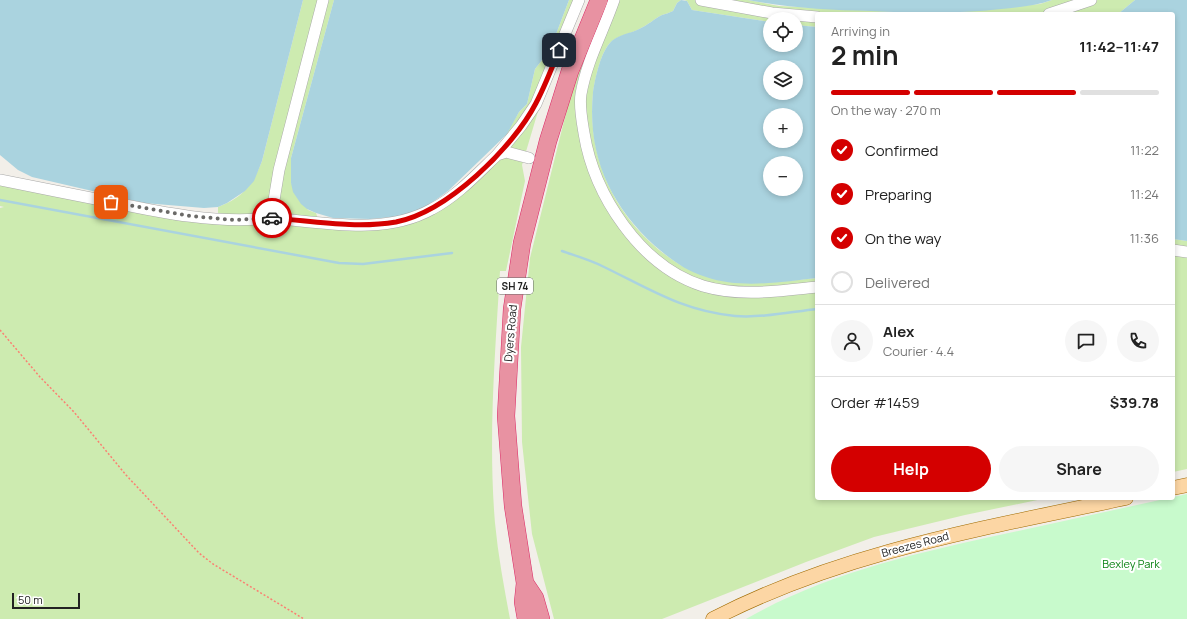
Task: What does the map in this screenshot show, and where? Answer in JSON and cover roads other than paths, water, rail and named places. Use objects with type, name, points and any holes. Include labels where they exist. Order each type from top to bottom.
[{"type":"highway","name":"Dyers Road","points":[[526,619],[523,602],[525,582],[514,514],[506,416],[512,309],[523,237],[548,141],[570,71],[611,1]]},
{"type":"highway","name":"Dyers Road","points":[[525,582],[534,598],[541,619]]},
{"type":"main road","points":[[1175,488],[1187,485]]},
{"type":"main road","name":"Breezes Road","points":[[713,619],[770,591],[818,573],[881,553],[933,539],[1117,500]]},
{"type":"lane","points":[[271,218],[279,170],[323,0]]},
{"type":"lane","points":[[0,180],[183,215],[234,220],[271,218],[343,224],[386,223],[409,219],[440,204],[497,154],[522,126],[536,104],[579,0]]},
{"type":"lane","points":[[701,0],[772,13],[815,17]]},
{"type":"lane","points":[[1055,12],[1091,0]]},
{"type":"lane","points":[[611,1],[594,47],[581,95],[582,122],[589,158],[602,192],[618,218],[634,238],[654,258],[683,277],[702,285],[742,292],[815,287]]},
{"type":"lane","points":[[497,154],[506,152],[529,158]]},
{"type":"lane","points":[[1175,250],[1187,252]]},
{"type":"water","points":[[0,0],[303,0],[262,161],[254,181],[245,191],[227,203],[218,207],[204,208],[144,203],[32,177],[18,170],[0,155]]},
{"type":"water","points":[[334,0],[569,0],[550,50],[535,69],[527,104],[519,112],[507,134],[448,191],[426,207],[403,216],[370,219],[333,218],[307,209],[301,204],[293,192],[291,183],[291,158]]},
{"type":"water","points":[[681,0],[687,1],[692,10],[763,21],[763,52],[803,52],[803,26],[815,27],[815,278],[775,283],[747,284],[719,281],[706,277],[679,264],[655,246],[625,213],[614,195],[604,176],[598,157],[594,136],[592,115],[593,92],[597,74],[606,49],[612,41],[620,36],[637,30],[662,15],[673,11],[677,3]]},
{"type":"water","points":[[748,0],[1052,0],[1014,8],[969,12],[904,12],[825,9],[779,5]]},
{"type":"water","points":[[1135,0],[1187,0],[1187,241],[1175,239],[1175,12],[1120,12]]},
{"type":"waterway","points":[[0,200],[339,263],[363,264],[452,253]]},
{"type":"waterway","points":[[562,251],[588,260],[650,290],[682,304],[698,309],[735,316],[755,316],[815,309]]},
{"type":"park label","name":"Bexley Park","points":[[1131,563]]}]
